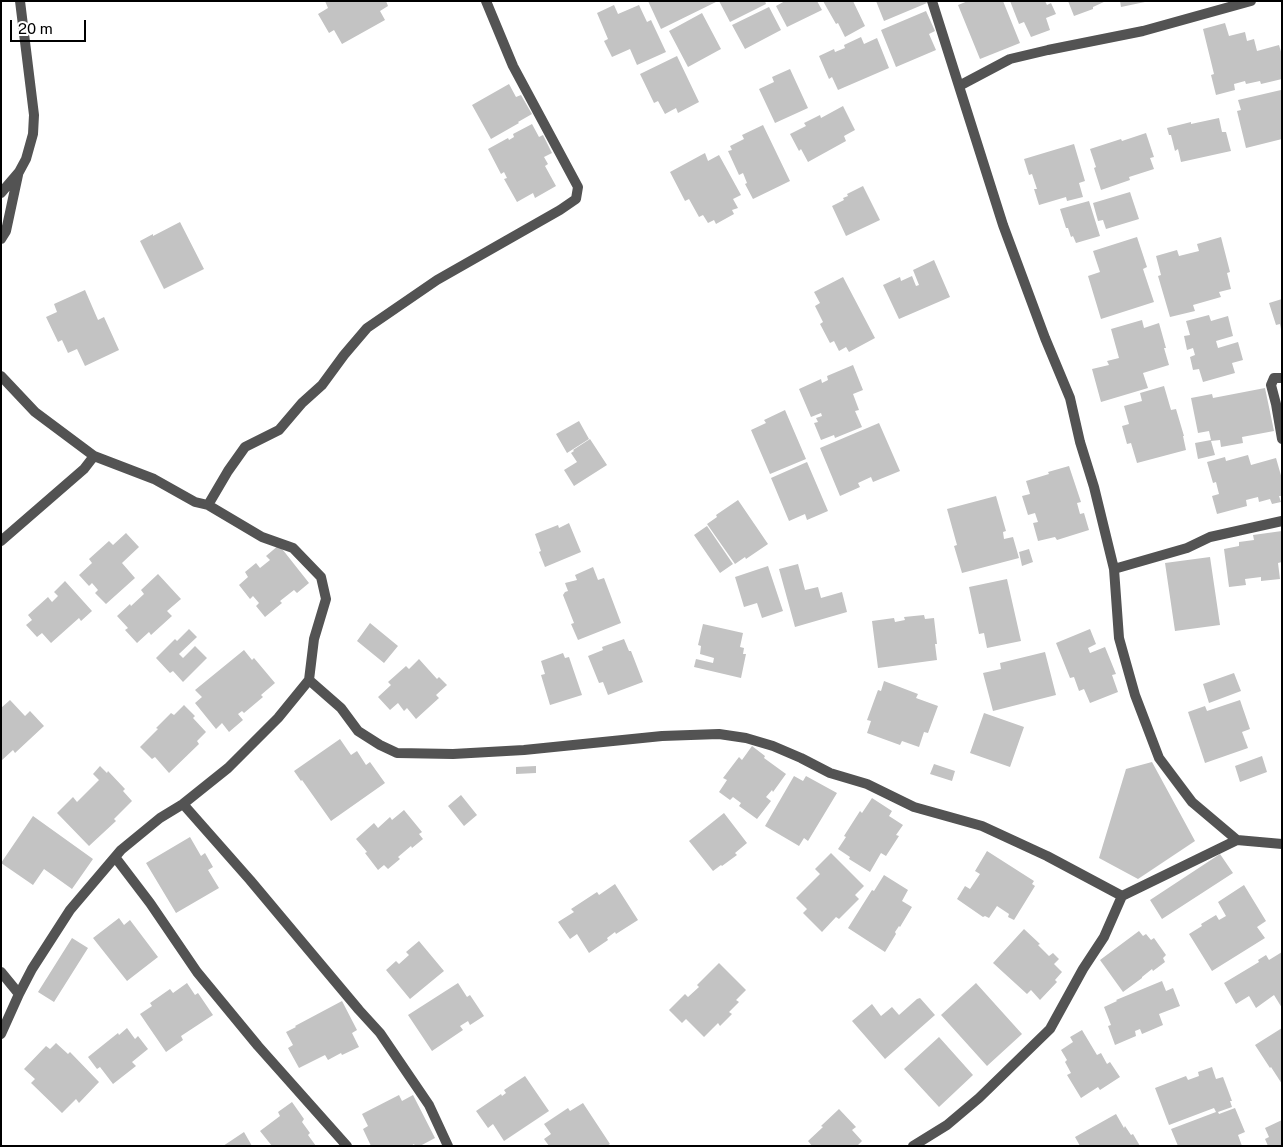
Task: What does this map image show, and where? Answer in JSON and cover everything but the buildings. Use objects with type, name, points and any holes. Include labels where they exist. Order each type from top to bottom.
[{"type":"street","points":[[1,193],[19,172],[26,159],[33,134],[34,115],[20,1]]},
{"type":"street","points":[[208,505],[228,471],[246,447],[278,430],[302,403],[322,385],[367,328],[437,280],[576,199],[578,186],[513,66],[486,1]]},
{"type":"street","points":[[932,1],[1003,225],[1045,338],[1070,398],[1114,569],[1119,638],[1135,695],[1159,758],[1192,802],[1237,840]]},
{"type":"street","points":[[959,86],[1010,59],[1143,31],[1212,6],[1251,1]]},
{"type":"street","points":[[1,239],[6,230],[19,172]]},
{"type":"street","points":[[1,376],[35,412],[94,456],[154,479],[195,502],[208,505],[262,538],[293,548],[321,577],[326,600],[314,639],[309,680],[278,718],[228,768],[184,804],[160,818],[121,850],[70,910],[32,969],[1,1034]]},
{"type":"street","points":[[1282,378],[1274,378],[1271,385],[1282,439]]},
{"type":"street","points":[[1,541],[84,469],[94,456]]},
{"type":"street","points":[[1114,569],[1187,548],[1210,537],[1282,521]]},
{"type":"street","points":[[309,680],[341,708],[358,731],[397,753],[452,754],[524,750],[662,736],[719,734],[746,738],[773,746],[830,773],[867,784],[914,807],[982,826],[1048,856],[1122,896]]},
{"type":"street","points":[[184,804],[380,1033],[429,1105],[448,1146]]},
{"type":"street","points":[[913,1146],[947,1125],[979,1098],[1050,1029],[1083,969],[1104,937],[1122,896],[1237,840],[1282,844]]},
{"type":"street","points":[[115,857],[150,903],[197,972],[258,1046],[347,1146]]},
{"type":"street","points":[[1,972],[19,994]]}]
